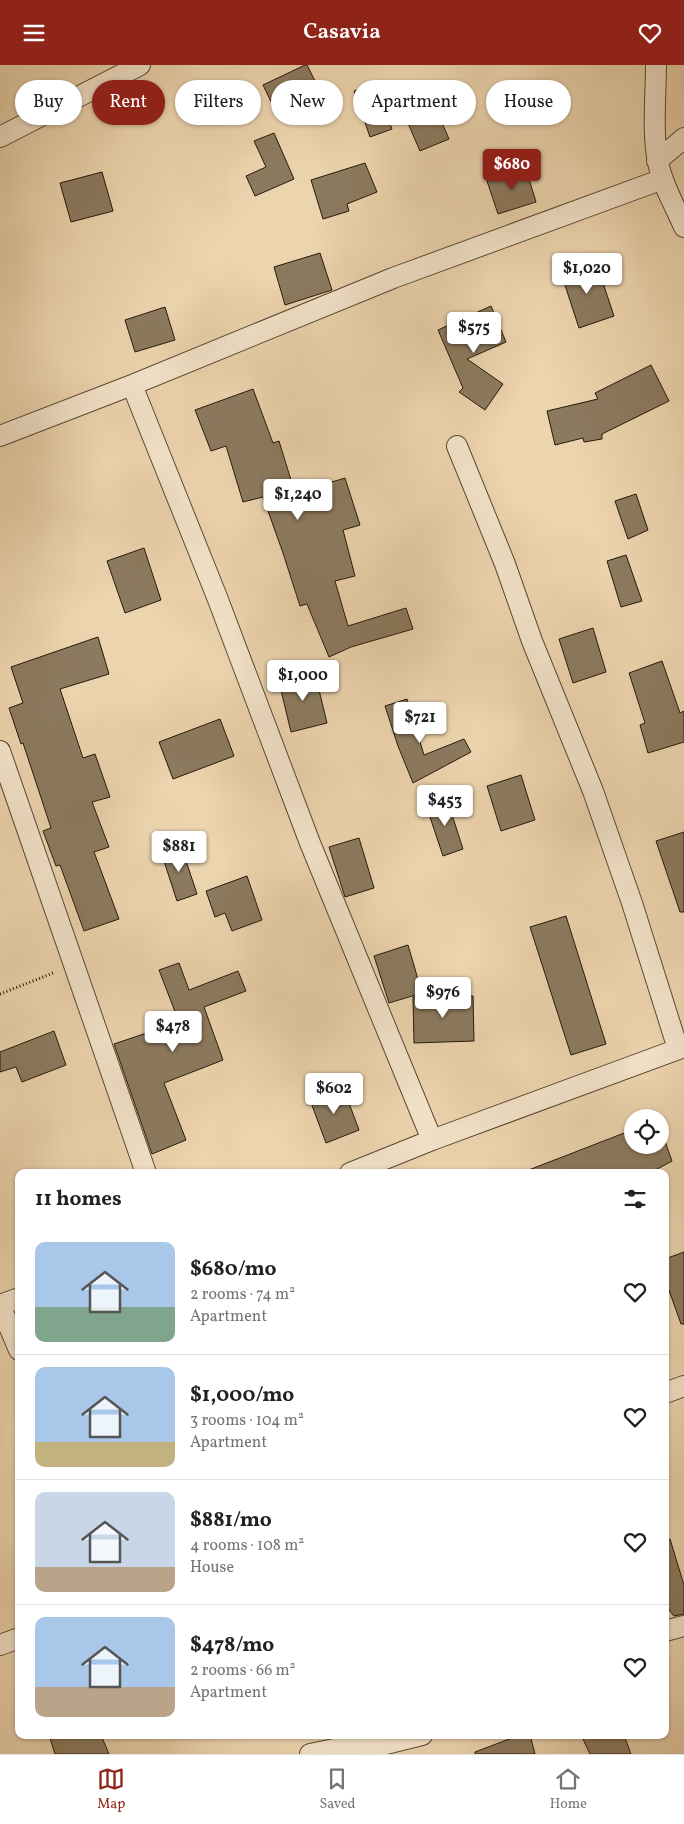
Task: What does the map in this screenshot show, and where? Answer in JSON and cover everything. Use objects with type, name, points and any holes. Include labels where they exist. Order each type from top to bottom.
[{"type":"street","points":[[0,137],[140,65]]},
{"type":"street","points":[[656,65],[655,126],[660,170],[684,227]]},
{"type":"street","points":[[0,436],[132,385],[660,170],[684,138]]},
{"type":"street","points":[[132,385],[217,597],[310,843],[432,1140]]},
{"type":"street","points":[[360,1169],[432,1140],[681,1048],[593,791],[532,641],[505,564],[457,446]]},
{"type":"street","points":[[0,751],[145,1169]]},
{"type":"street","points":[[15,1299],[0,1305],[15,1340]]},
{"type":"street","points":[[669,1392],[684,1386]]},
{"type":"street","points":[[669,1630],[684,1626]]},
{"type":"street","points":[[0,1645],[15,1639]]},
{"type":"street","points":[[310,1754],[370,1748],[406,1739]]},
{"type":"path","points":[[0,994],[75,965]]},
{"type":"building","points":[[307,65],[314,80],[274,80]]},
{"type":"building","points":[[271,81],[271,102],[263,85]]},
{"type":"building","points":[[366,125],[391,125],[392,129],[370,137]]},
{"type":"building","points":[[409,125],[443,125],[449,139],[420,151]]},
{"type":"building","points":[[274,133],[294,179],[255,196],[246,176],[266,167],[254,141]]},
{"type":"building","points":[[365,163],[377,192],[347,204],[349,211],[323,219],[311,180]]},
{"type":"building","points":[[526,169],[536,202],[498,214],[487,181]]},
{"type":"building","points":[[102,172],[113,211],[71,222],[60,183]]},
{"type":"building","points":[[320,253],[332,290],[285,305],[274,267]]},
{"type":"building","points":[[596,262],[614,316],[579,328],[561,273]]},
{"type":"building","points":[[491,306],[506,342],[467,359],[503,384],[485,410],[459,392],[463,388],[438,330]]},
{"type":"building","points":[[165,307],[175,340],[135,352],[125,320]]},
{"type":"building","points":[[651,365],[669,401],[602,434],[602,439],[584,442],[583,438],[555,445],[547,411],[598,399],[595,393]]},
{"type":"building","points":[[253,389],[273,443],[279,441],[295,493],[345,478],[360,525],[343,530],[355,576],[335,581],[348,626],[406,608],[413,629],[351,647],[329,657],[307,604],[300,606],[263,497],[243,502],[226,446],[211,451],[195,410]]},
{"type":"building","points":[[636,494],[648,530],[628,539],[615,501]]},
{"type":"building","points":[[144,548],[161,600],[125,613],[107,561]]},
{"type":"building","points":[[626,555],[642,601],[621,607],[607,561]]},
{"type":"building","points":[[593,628],[606,672],[573,683],[559,639]]},
{"type":"building","points":[[98,637],[109,674],[60,689],[83,758],[95,754],[110,797],[92,802],[109,847],[94,852],[119,919],[84,931],[60,865],[56,866],[43,831],[51,828],[23,743],[21,744],[9,708],[23,703],[11,667]]},
{"type":"building","points":[[662,661],[680,713],[684,711],[684,742],[648,753],[640,725],[645,723],[629,673]]},
{"type":"building","points":[[315,673],[327,723],[291,732],[279,682]]},
{"type":"building","points":[[407,699],[424,755],[464,739],[471,752],[413,783],[385,706]]},
{"type":"building","points":[[220,719],[234,756],[173,779],[159,742]]},
{"type":"building","points":[[521,775],[535,820],[501,831],[487,786]]},
{"type":"building","points":[[447,799],[463,849],[443,856],[426,805]]},
{"type":"building","points":[[684,832],[684,912],[680,912],[656,841]]},
{"type":"building","points":[[359,838],[374,888],[345,897],[329,847]]},
{"type":"building","points":[[181,846],[197,894],[177,901],[161,852]]},
{"type":"building","points":[[247,876],[262,920],[232,931],[225,913],[215,917],[206,891]]},
{"type":"building","points":[[566,916],[606,1044],[571,1055],[530,927]]},
{"type":"building","points":[[408,945],[422,993],[389,1003],[374,956]]},
{"type":"building","points":[[179,963],[189,990],[238,971],[246,991],[204,1007],[223,1060],[164,1083],[186,1140],[152,1154],[114,1044],[179,1022],[159,970]]},
{"type":"building","points":[[473,996],[474,1041],[414,1043],[413,997]]},
{"type":"building","points":[[54,1031],[66,1065],[22,1082],[16,1067],[0,1072],[0,1052]]},
{"type":"building","points":[[343,1087],[359,1130],[326,1143],[310,1100]]},
{"type":"building","points":[[624,1133],[624,1154],[669,1152],[672,1161],[657,1169],[531,1169]]},
{"type":"building","points":[[684,1252],[684,1324],[681,1324],[669,1290],[669,1258]]},
{"type":"building","points":[[669,1539],[684,1585],[684,1614],[674,1616],[669,1610]]},
{"type":"building","points":[[50,1739],[103,1739],[109,1754],[55,1754]]},
{"type":"building","points":[[509,1739],[531,1739],[535,1754],[475,1754],[475,1752]]},
{"type":"building","points":[[583,1739],[625,1739],[631,1754],[590,1754]]}]
